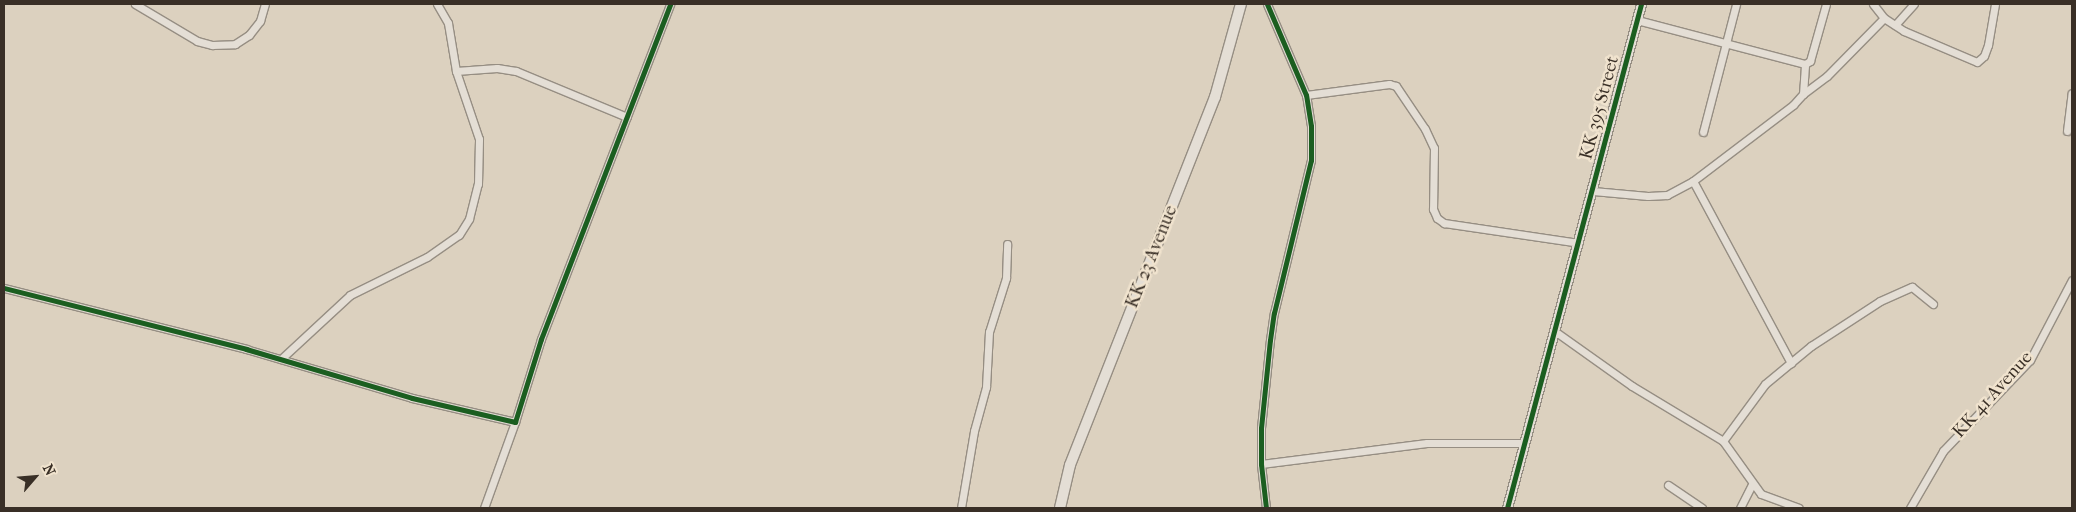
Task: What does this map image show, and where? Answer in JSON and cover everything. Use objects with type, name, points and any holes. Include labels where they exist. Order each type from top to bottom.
[{"type":"main road","name":"KK 23 Avenue","points":[[1060,508],[1074,456],[1206,122],[1240,4]]},
{"type":"street","points":[[135,4],[197,41],[212,45],[235,44],[249,35],[260,21],[265,4]]},
{"type":"street","points":[[281,359],[350,295],[427,257],[459,235],[469,219],[478,184],[479,139],[456,71],[448,24],[437,4]]},
{"type":"street","points":[[484,508],[515,422],[541,339],[670,4]]},
{"type":"street","points":[[1266,508],[1261,464],[1261,428],[1274,313],[1311,160],[1311,126],[1306,95],[1267,4]]},
{"type":"street","name":"KK 395 Street","points":[[1508,508],[1556,332],[1641,4]]},
{"type":"street","points":[[1703,132],[1724,44],[1736,4]]},
{"type":"street","points":[[1637,20],[1805,64],[1810,61],[1826,4]]},
{"type":"street","points":[[1873,4],[1884,18],[1895,25],[1976,62],[1984,56],[1988,45],[1995,4]]},
{"type":"street","points":[[1895,25],[1914,4]]},
{"type":"street","points":[[1593,191],[1648,196],[1666,195],[1693,181],[1793,105],[1803,94],[1827,76],[1884,18]]},
{"type":"street","points":[[1803,94],[1805,64]]},
{"type":"street","points":[[456,71],[497,68],[516,71],[628,117]]},
{"type":"street","points":[[1306,95],[1388,84],[1396,86],[1425,129],[1434,148],[1433,209],[1437,218],[1444,223],[1579,243]]},
{"type":"street","points":[[2068,131],[2072,93]]},
{"type":"street","points":[[1693,181],[1791,363]]},
{"type":"street","points":[[961,508],[974,431],[986,387],[989,332],[1006,278],[1007,244]]},
{"type":"street","name":"KK 41 Avenue","points":[[1910,508],[1943,451],[2030,360],[2072,280]]},
{"type":"street","points":[[1723,441],[1754,395],[1812,346],[1903,289],[1912,287],[1920,291],[1933,304]]},
{"type":"street","points":[[4,288],[93,308],[281,359],[412,398],[515,422]]},
{"type":"street","points":[[1556,332],[1632,386],[1723,441],[1761,494],[1797,508]]},
{"type":"street","points":[[1261,464],[1427,443],[1525,443]]},
{"type":"street","points":[[1740,508],[1752,484]]},
{"type":"street","points":[[1668,486],[1702,508]]},
{"type":"cycle path","points":[[4,288],[246,349],[412,398],[515,422],[541,339],[670,4]]},
{"type":"cycle path","points":[[1266,508],[1261,464],[1261,428],[1270,340],[1274,313],[1311,160],[1311,126],[1306,95],[1267,4]]},
{"type":"cycle path","points":[[1507,508],[1641,4]]}]
